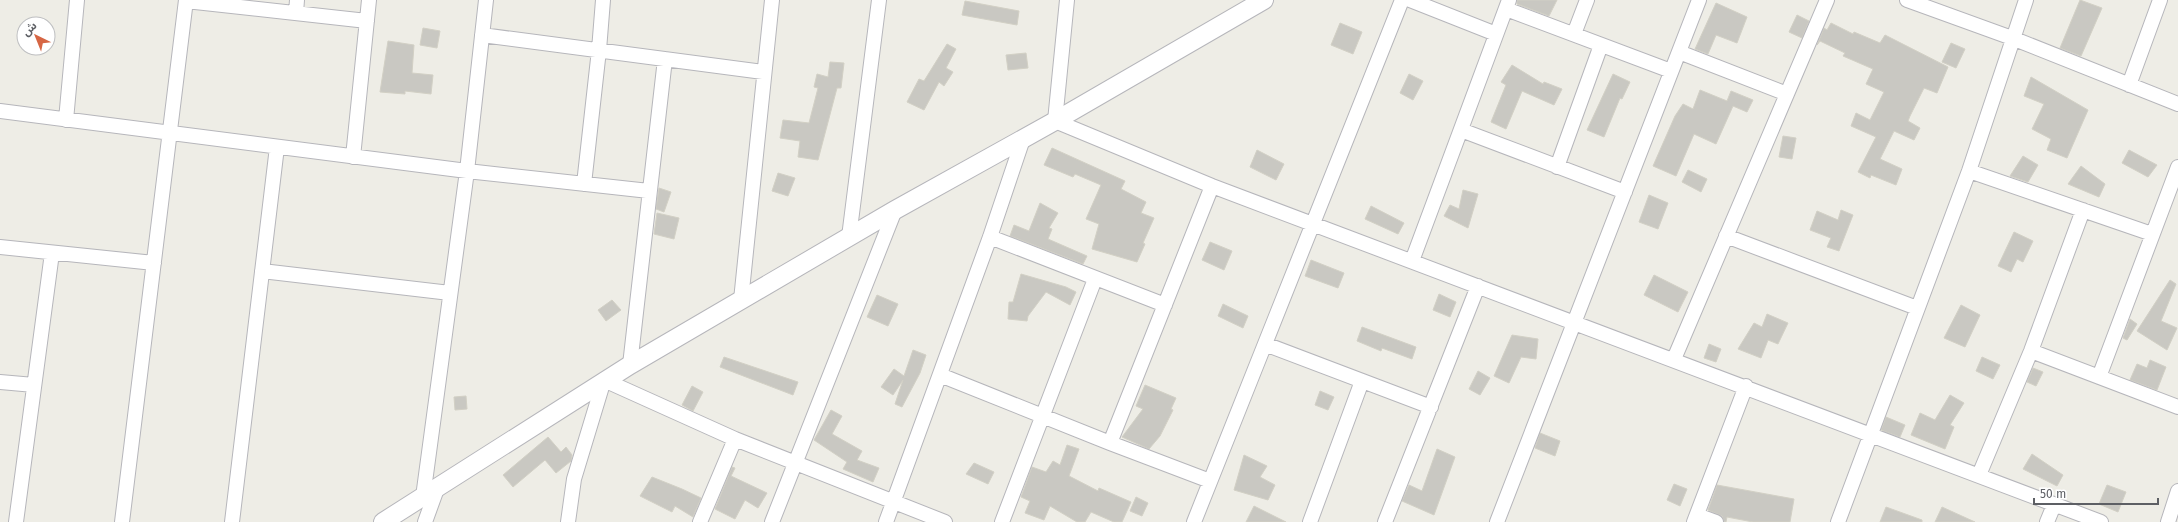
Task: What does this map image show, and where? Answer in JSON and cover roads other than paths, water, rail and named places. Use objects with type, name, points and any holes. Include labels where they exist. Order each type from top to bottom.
[{"type":"street","points":[[66,120],[77,0]]},
{"type":"street","points":[[122,522],[186,0],[296,7],[367,21]]},
{"type":"street","points":[[353,157],[369,0]]},
{"type":"street","points":[[422,496],[467,171],[486,0]]},
{"type":"street","points":[[584,184],[603,0]]},
{"type":"street","points":[[741,300],[763,72],[772,0]]},
{"type":"street","points":[[849,237],[879,0]]},
{"type":"street","points":[[1055,121],[1067,0]]},
{"type":"street","points":[[1194,522],[1402,0]]},
{"type":"street","points":[[1410,0],[1496,34]]},
{"type":"street","points":[[1574,34],[1587,0]]},
{"type":"street","points":[[1497,522],[1699,0]]},
{"type":"street","points":[[1674,359],[1827,0]]},
{"type":"street","points":[[1907,0],[2012,38],[2178,104]]},
{"type":"street","points":[[1838,522],[1969,171],[2012,38],[2026,0]]},
{"type":"street","points":[[2129,85],[2160,0]]},
{"type":"street","points":[[383,522],[604,380],[895,210],[1055,121],[1254,3]]},
{"type":"street","points":[[1412,260],[1507,4],[1574,34],[1671,71]]},
{"type":"street","points":[[482,35],[763,72]]},
{"type":"street","points":[[1557,167],[1601,45]]},
{"type":"street","points":[[1679,52],[1787,94]]},
{"type":"street","points":[[630,365],[665,59]]},
{"type":"street","points":[[0,111],[353,157],[649,191]]},
{"type":"street","points":[[1055,121],[1212,186],[1746,386],[2101,522]]},
{"type":"street","points":[[1461,130],[1625,192]]},
{"type":"street","points":[[886,522],[990,237],[1023,139]]},
{"type":"street","points":[[232,522],[277,147]]},
{"type":"street","points":[[2099,377],[2178,167]]},
{"type":"street","points":[[1969,171],[2152,234]]},
{"type":"street","points":[[1110,443],[1212,186]]},
{"type":"street","points":[[772,522],[895,210]]},
{"type":"street","points":[[1979,475],[2031,351],[2083,210]]},
{"type":"street","points":[[1726,236],[1917,308]]},
{"type":"street","points":[[990,237],[1165,305]]},
{"type":"street","points":[[0,247],[154,263]]},
{"type":"street","points":[[16,522],[52,253]]},
{"type":"street","points":[[262,271],[450,293]]},
{"type":"street","points":[[1002,522],[1041,416],[1095,279]]},
{"type":"street","points":[[1385,522],[1478,286]]},
{"type":"street","points":[[1265,344],[1431,407]]},
{"type":"street","points":[[2031,351],[2178,407]]},
{"type":"street","points":[[940,375],[1041,416],[1210,481]]},
{"type":"street","points":[[604,380],[735,439],[945,522]]},
{"type":"street","points":[[571,521],[574,479],[604,380]]},
{"type":"street","points":[[1310,522],[1362,381]]},
{"type":"street","points":[[0,382],[34,385]]},
{"type":"street","points":[[1716,522],[1696,518],[1746,386]]},
{"type":"street","points":[[700,522],[735,439]]},
{"type":"street","points":[[425,522],[438,486]]},
{"type":"street","points":[[2168,522],[2178,492]]},
{"type":"street","points":[[2047,522],[2054,505]]}]
